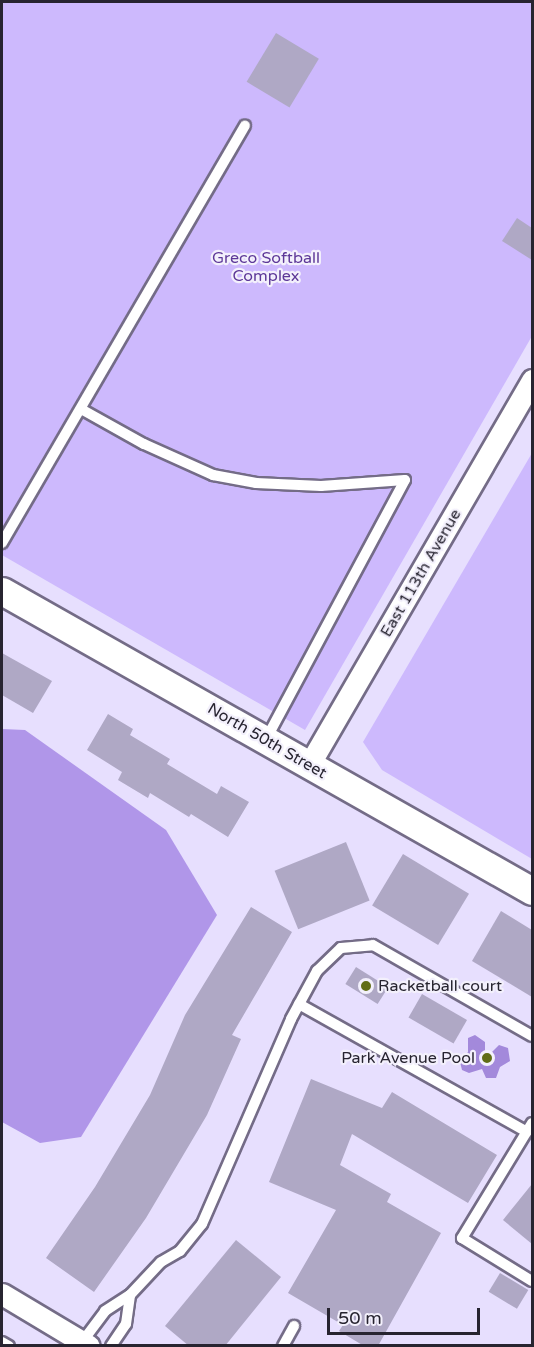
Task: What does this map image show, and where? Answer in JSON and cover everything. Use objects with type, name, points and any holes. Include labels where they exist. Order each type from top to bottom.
[{"type":"street","name":"East 113th Avenue","points":[[309,765],[532,380]]},
{"type":"street","name":"North 50th Street","points":[[2,591],[532,891]]},
{"type":"street","points":[[2,1294],[86,1344]]},
{"type":"lane","points":[[2,543],[245,126]]},
{"type":"lane","points":[[81,409],[144,444],[213,475],[256,483],[321,486],[405,480],[266,740]]},
{"type":"lane","points":[[86,1344],[105,1311],[129,1295],[161,1262],[180,1251],[202,1224],[299,1004],[328,957],[341,948],[374,945],[532,1036]]},
{"type":"lane","points":[[299,1004],[530,1127],[462,1238],[532,1281]]},
{"type":"lane","points":[[111,1346],[126,1324],[129,1295]]},
{"type":"lane","points":[[283,1346],[294,1326]]},
{"type":"lane","points":[[2,1342],[9,1346]]},
{"type":"green space","name":"Greco Softball Complex","points":[[2,2],[532,2],[532,336],[305,730],[2,555]]},
{"type":"green space","points":[[532,453],[532,859],[382,770],[363,742]]},
{"type":"shaded area","points":[[2,729],[25,730],[166,830],[217,915],[81,1137],[40,1143],[2,1122]]},
{"type":"shaded area","name":"Park Avenue Pool","points":[[475,1035],[485,1042],[485,1051],[491,1053],[499,1045],[508,1048],[510,1061],[500,1067],[496,1078],[486,1078],[482,1069],[469,1073],[462,1070],[460,1062],[468,1052],[468,1038]]},
{"type":"building","points":[[276,33],[319,59],[290,108],[247,82]]},
{"type":"building","points":[[517,218],[532,228],[532,260],[502,241]]},
{"type":"building","points":[[2,653],[52,681],[33,713],[2,695]]},
{"type":"building","points":[[108,714],[133,729],[130,735],[170,759],[167,764],[217,794],[221,786],[249,802],[228,837],[191,814],[189,817],[150,793],[148,798],[118,780],[122,772],[87,750]]},
{"type":"building","points":[[346,842],[370,900],[298,929],[275,871]]},
{"type":"building","points":[[403,854],[469,894],[438,945],[372,905]]},
{"type":"building","points":[[251,907],[292,932],[232,1035],[241,1039],[207,1115],[146,1218],[94,1292],[46,1258],[95,1187],[150,1095],[185,1015]]},
{"type":"building","points":[[501,911],[532,930],[532,997],[472,961]]},
{"type":"building","name":"Racketball court","points":[[356,967],[388,987],[378,1004],[345,984]]},
{"type":"building","points":[[422,994],[467,1020],[454,1043],[408,1017]]},
{"type":"building","points":[[311,1079],[382,1108],[392,1092],[497,1155],[468,1203],[352,1134],[340,1165],[391,1194],[387,1202],[441,1233],[378,1346],[364,1346],[339,1331],[343,1325],[288,1293],[336,1210],[269,1182]]},
{"type":"building","points":[[532,1184],[532,1244],[503,1220]]},
{"type":"building","points":[[236,1240],[281,1277],[225,1346],[189,1346],[165,1326]]},
{"type":"building","points":[[500,1273],[528,1290],[517,1309],[489,1292]]},
{"type":"place","name":"Racketball court","points":[[366,986]]},
{"type":"place","name":"Park Avenue Pool","points":[[487,1058]]}]
